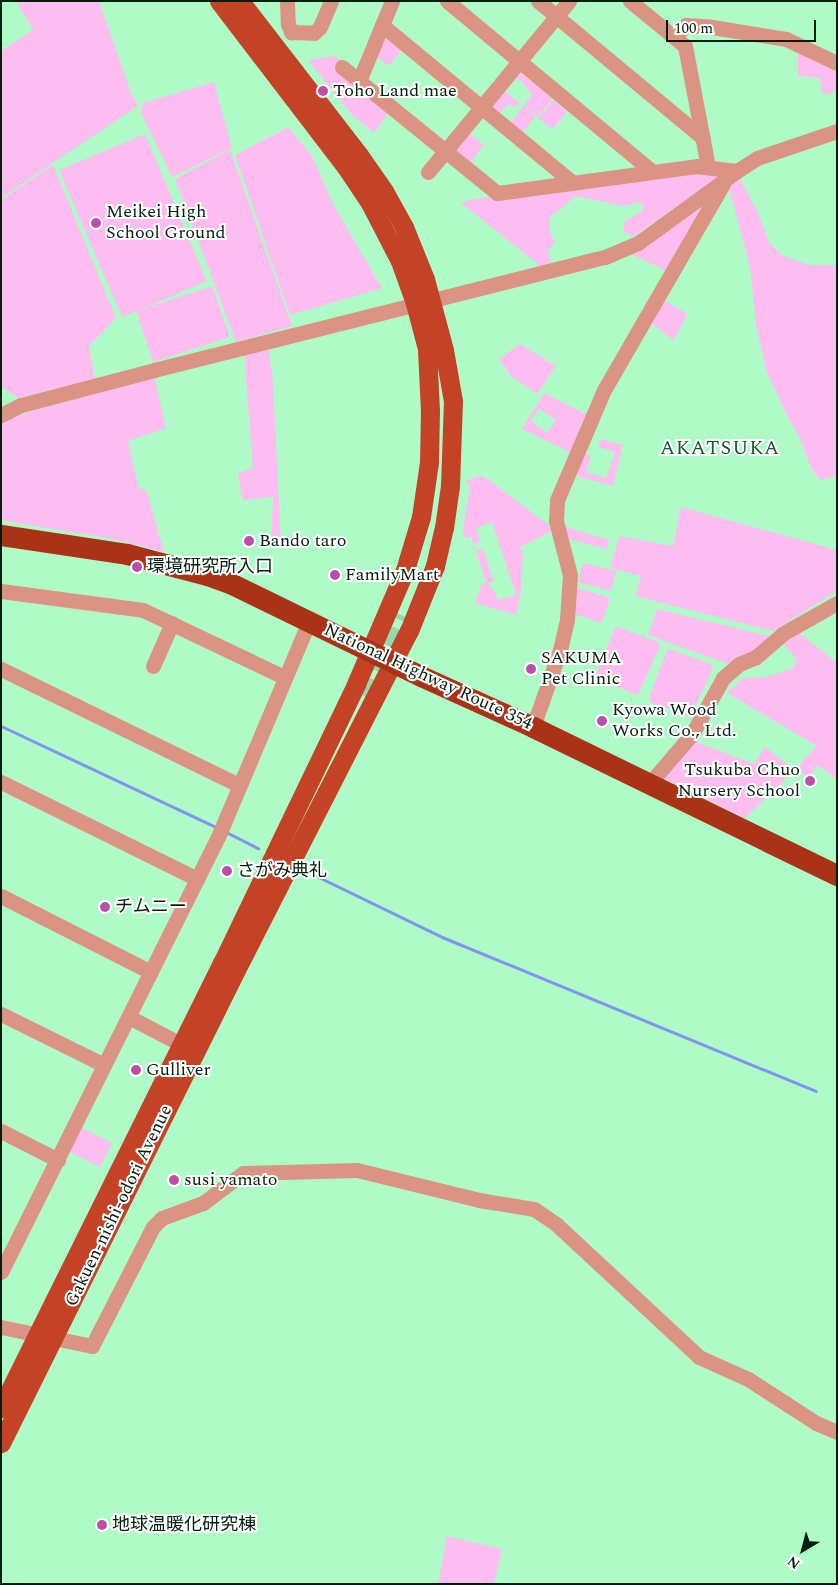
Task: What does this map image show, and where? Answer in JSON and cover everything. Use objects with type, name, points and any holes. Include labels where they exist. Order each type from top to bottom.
[{"type":"highway","name":"National Highway Route 354","points":[[1,535],[127,554],[207,575],[254,594],[394,663],[534,727],[837,875]]},
{"type":"main road","name":"Gakuen-nishi-odori Avenue","points":[[219,1],[271,56]]},
{"type":"main road","name":"Gakuen-nishi-odori Avenue","points":[[229,966],[394,663],[426,589],[444,528],[450,486],[453,434],[450,379],[435,349],[424,302],[370,203],[271,56],[240,1]]},
{"type":"main road","name":"Gakuen-nishi-odori Avenue","points":[[402,615],[420,569],[433,520],[439,486],[442,432],[433,367],[435,349]]},
{"type":"main road","name":"Gakuen-nishi-odori Avenue","points":[[1,1443],[46,1336],[229,966],[371,651],[413,548],[421,517],[429,462],[435,349]]},
{"type":"main road","name":"Gakuen-nishi-odori Avenue","points":[[229,966],[239,957],[285,855],[364,696]]},
{"type":"main road","name":"Gakuen-nishi-odori Avenue","points":[[1,1408],[46,1336]]},
{"type":"street","points":[[287,1],[288,24],[291,32]]},
{"type":"street","points":[[291,32],[314,33],[320,27],[331,1]]},
{"type":"street","points":[[359,81],[392,1]]},
{"type":"street","points":[[447,1],[652,171]]},
{"type":"street","points":[[538,1],[703,138]]},
{"type":"street","points":[[428,172],[568,1]]},
{"type":"street","points":[[630,1],[684,46],[708,167]]},
{"type":"street","points":[[674,37],[686,25],[786,39],[837,63]]},
{"type":"street","points":[[382,26],[573,183]]},
{"type":"street","points":[[271,56],[291,32]]},
{"type":"street","points":[[342,67],[497,193],[652,171],[708,167],[731,174]]},
{"type":"street","points":[[1,415],[21,405],[620,252],[638,243],[731,174],[757,158],[837,131]]},
{"type":"street","points":[[534,727],[560,650],[567,619],[570,575],[556,521],[556,500],[604,390],[731,174]]},
{"type":"street","points":[[1,591],[143,610],[284,677]]},
{"type":"street","points":[[649,784],[692,734],[723,678],[739,664],[756,657],[782,634],[837,603]]},
{"type":"street","points":[[153,666],[172,623]]},
{"type":"street","points":[[1,1272],[6,1251],[58,1160],[218,837],[284,677],[305,632]]},
{"type":"street","points":[[1,669],[240,785]]},
{"type":"street","points":[[1,782],[197,879]]},
{"type":"street","points":[[1,896],[151,972]]},
{"type":"street","points":[[1,1014],[104,1065]]},
{"type":"street","points":[[128,1017],[189,1048]]},
{"type":"street","points":[[1,1132],[58,1160]]},
{"type":"street","points":[[1,1327],[92,1346],[153,1227],[162,1218],[203,1203],[243,1173],[357,1170],[479,1200],[534,1209],[556,1224],[700,1357],[748,1379],[816,1423],[837,1432]]},
{"type":"shaded area","points":[[16,1],[99,1],[132,96],[139,105],[1,198],[1,51],[33,30]]},
{"type":"shaded area","points":[[383,36],[403,48],[389,66],[375,55]]},
{"type":"shaded area","points":[[798,50],[837,69],[837,92],[822,94],[820,78],[798,76]]},
{"type":"shaded area","points":[[335,56],[390,111],[374,133],[352,115],[308,60]]},
{"type":"shaded area","points":[[521,73],[553,98],[538,116],[524,105],[532,95],[517,78],[505,89],[516,75]]},
{"type":"shaded area","points":[[214,82],[232,148],[172,177],[141,113],[143,103]]},
{"type":"shaded area","points":[[503,90],[520,103],[516,107],[508,104],[498,115],[491,105]]},
{"type":"shaded area","points":[[553,100],[567,111],[553,129],[538,118]]},
{"type":"shaded area","points":[[524,106],[536,116],[521,134],[509,125]]},
{"type":"shaded area","points":[[288,127],[312,156],[333,204],[382,288],[290,315],[235,155]]},
{"type":"shaded area","points":[[469,133],[484,145],[470,163],[455,151]]},
{"type":"shaded area","points":[[145,134],[207,281],[137,311],[212,286],[230,337],[153,362],[136,311],[122,317],[59,170]]},
{"type":"shaded area","points":[[230,150],[292,326],[236,342],[175,179]]},
{"type":"shaded area","points":[[53,165],[116,318],[89,346],[95,379],[19,398],[1,387],[1,200]]},
{"type":"shaded area","points":[[715,170],[718,177],[633,237],[624,231],[623,223],[643,210],[641,202],[624,206],[576,196],[549,218],[549,230],[555,242],[548,250],[551,262],[543,268],[460,202],[493,196]]},
{"type":"shaded area","points":[[738,175],[757,211],[770,244],[783,256],[809,265],[837,265],[837,476],[820,480],[812,470],[799,436],[787,416],[767,372],[756,326],[750,267],[728,184]]},
{"type":"shaded area","points":[[706,199],[669,272],[631,254],[645,246]]},
{"type":"shaded area","points":[[663,300],[688,314],[673,340],[649,321]]},
{"type":"shaded area","points":[[520,344],[556,366],[537,394],[510,375],[499,359]]},
{"type":"shaded area","points":[[268,345],[273,382],[281,543],[271,540],[273,497],[242,500],[238,473],[253,468],[244,351]]},
{"type":"shaded area","points":[[154,375],[166,428],[128,441],[139,490],[144,488],[147,492],[164,552],[114,539],[4,521],[1,515],[1,422],[65,399]]},
{"type":"shaded area","points":[[544,393],[588,415],[586,420],[582,421],[572,453],[522,429]],"holes":[[[539,409],[556,420],[547,433],[531,421]]]},
{"type":"shaded area","points":[[601,439],[623,445],[613,486],[573,475],[582,453],[591,456],[586,472],[606,478],[615,452],[598,447]]},
{"type":"shaded area","points":[[479,476],[485,477],[551,527],[552,531],[520,547],[523,553],[521,589],[516,615],[475,603],[482,583],[486,582],[471,537],[464,537],[463,529],[470,486],[466,481]],"holes":[[[492,522],[516,595],[498,600],[493,588],[490,588],[489,583],[494,581],[483,549],[477,551],[474,544],[480,541],[476,528]]]},
{"type":"shaded area","points":[[681,507],[837,550],[837,591],[773,631],[635,596],[641,576],[610,568],[619,536],[673,546]]},
{"type":"shaded area","points":[[566,527],[609,540],[607,549],[566,538],[564,529]]},
{"type":"shaded area","points":[[583,563],[616,571],[611,591],[578,582]]},
{"type":"shaded area","points":[[579,588],[610,598],[602,623],[572,613],[574,592]]},
{"type":"shaded area","points":[[657,609],[769,636],[750,655],[728,664],[648,635]]},
{"type":"shaded area","points":[[618,627],[658,642],[660,646],[638,695],[597,679],[596,675],[615,628]]},
{"type":"shaded area","points":[[797,631],[837,663],[837,780],[818,765],[808,778],[796,768],[817,746],[727,693],[743,678],[764,677],[792,669],[797,660],[782,642]]},
{"type":"shaded area","points":[[670,649],[711,664],[713,668],[690,718],[650,702],[649,698],[667,650]]},
{"type":"shaded area","points":[[694,741],[754,764],[765,747],[795,770],[745,818],[661,777]]},
{"type":"shaded area","points":[[80,1127],[112,1143],[100,1167],[68,1151]]},
{"type":"shaded area","points":[[447,1536],[502,1549],[494,1584],[438,1584]]},
{"type":"waterway","points":[[1,726],[218,828]]},
{"type":"waterway","points":[[226,832],[258,848]]},
{"type":"waterway","points":[[306,871],[442,937],[815,1091]]},
{"type":"tunnel","points":[[365,696],[403,615]]},
{"type":"place","name":"Toho Land mae","points":[[323,91]]},
{"type":"place","name":"Meikei High School Ground","points":[[96,223]]},
{"type":"place","name":"Bando taro","points":[[249,541]]},
{"type":"place","name":"環境研究所入口","points":[[137,567]]},
{"type":"place","name":"FamilyMart","points":[[335,575]]},
{"type":"place","name":"SAKUMA Pet Clinic","points":[[531,669]]},
{"type":"place","name":"Kyowa Wood Works Co., Ltd.","points":[[602,721]]},
{"type":"place","name":"Tsukuba Chuo Nursery School","points":[[810,781]]},
{"type":"place","name":"さがみ典礼","points":[[227,871]]},
{"type":"place","name":"チムニー","points":[[105,907]]},
{"type":"place","name":"Gulliver","points":[[136,1070]]},
{"type":"place","name":"susi yamato","points":[[174,1180]]},
{"type":"place","name":"地球温暖化研究棟","points":[[102,1525]]},
{"type":"district","name":"AKATSUKA","points":[[720,448]]}]
